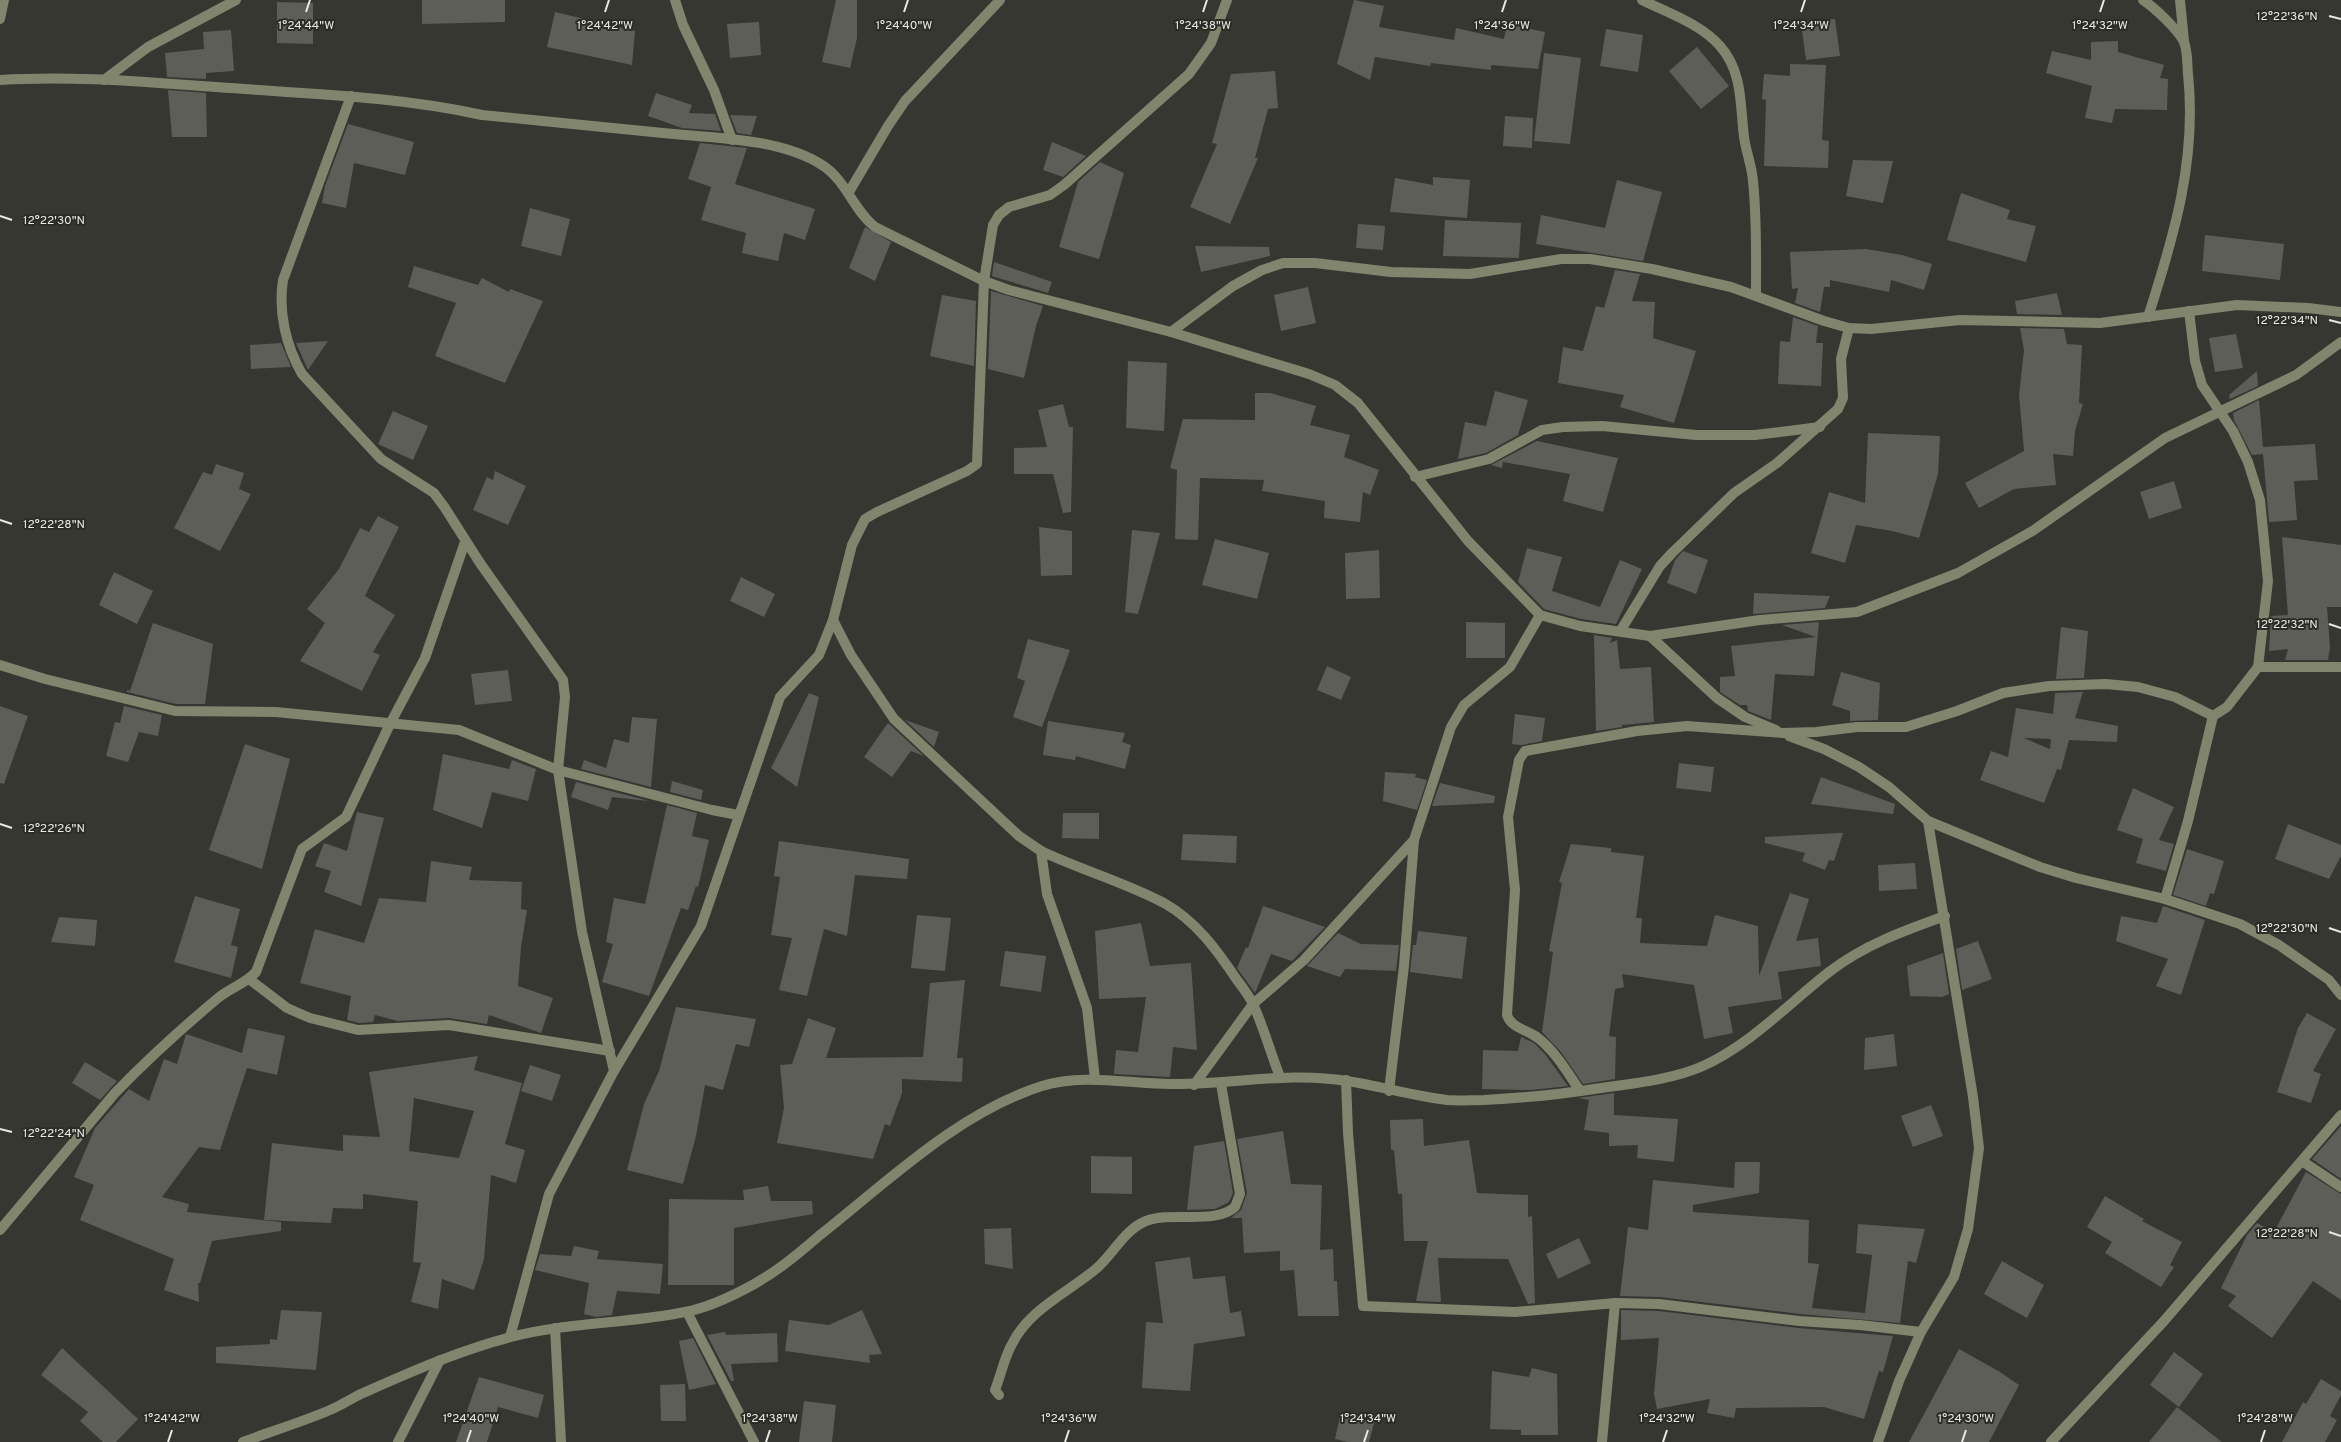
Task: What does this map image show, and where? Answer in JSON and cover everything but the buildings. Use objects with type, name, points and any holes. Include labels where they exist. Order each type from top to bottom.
[{"type":"street","points":[[0,19],[4,0]]},
{"type":"street","points":[[104,80],[148,47],[236,0]]},
{"type":"street","points":[[675,0],[683,25],[714,90],[732,140]]},
{"type":"street","points":[[849,192],[905,101],[1000,0]]},
{"type":"street","points":[[510,1337],[549,1194],[614,1071],[701,926],[780,697],[819,655],[833,620],[852,544],[865,520],[877,512],[967,471],[977,464],[984,281],[993,225],[1009,207],[1050,195],[1064,185],[1177,86],[1203,56],[1211,43],[1227,0]]},
{"type":"street","points":[[1642,0],[1700,29],[1720,46],[1735,69],[1740,94],[1744,138],[1753,179],[1756,211],[1756,296]]},
{"type":"street","points":[[2143,0],[2152,6],[2184,41]]},
{"type":"street","points":[[2148,317],[2173,240],[2187,169],[2191,105],[2180,0]]},
{"type":"street","points":[[0,80],[104,80],[350,96],[447,108],[482,115],[732,140],[803,154],[824,166],[849,192],[864,218],[876,228],[984,281],[1009,290],[1171,332],[1309,374],[1335,385],[1358,403],[1415,477],[1468,541],[1540,614],[1580,626],[1621,630],[1650,636],[1760,620],[1858,612],[1958,573],[2034,530],[2165,438],[2296,375],[2341,342]]},
{"type":"street","points":[[350,96],[284,280],[280,300],[294,360],[302,374],[381,458],[434,493],[465,542],[563,680],[565,697],[558,770],[582,932],[614,1071]]},
{"type":"street","points":[[1171,332],[1233,286],[1262,270],[1283,263],[1315,263],[1391,272],[1470,274],[1561,259],[1590,259],[1652,269],[1731,288],[1849,328],[1871,329],[1960,320],[2100,323],[2237,305],[2308,308],[2341,312]]},
{"type":"street","points":[[2165,899],[2188,821],[2213,716],[2227,706],[2258,667],[2268,582],[2260,500],[2248,462],[2232,431],[2202,385],[2195,360],[2189,311]]},
{"type":"street","points":[[1621,630],[1660,566],[1672,553],[1734,493],[1777,463],[1820,427],[1838,409],[1843,398],[1840,359],[1849,328]]},
{"type":"street","points":[[1415,477],[1489,459],[1542,430],[1563,427],[1602,426],[1696,435],[1755,434],[1820,427]]},
{"type":"street","points":[[0,1230],[115,1093],[182,1028],[220,997],[250,979],[260,961],[302,849],[346,817],[390,724],[431,644],[465,542]]},
{"type":"street","points":[[1389,1091],[1404,966],[1414,840],[1451,727],[1464,705],[1510,667],[1540,614]]},
{"type":"street","points":[[833,620],[851,655],[894,719],[1019,836],[1040,851],[1071,866],[1104,876],[1165,904],[1195,926],[1216,948],[1253,1004],[1280,1077]]},
{"type":"street","points":[[1650,636],[1717,698],[1745,717],[1824,749],[1859,767],[1888,787],[1928,821],[2040,867],[2076,878],[2165,899],[2240,924],[2279,945],[2329,980],[2341,995]]},
{"type":"street","points":[[0,665],[45,679],[175,711],[276,712],[459,730],[558,770],[738,815]]},
{"type":"street","points":[[2258,667],[2341,667]]},
{"type":"street","points":[[1580,1091],[1545,1044],[1531,1033],[1513,1024],[1507,1015],[1515,890],[1508,817],[1522,755],[1526,751],[1662,727],[1687,726],[1783,733],[1816,732],[1857,727],[1906,727],[1957,711],[2003,693],[2049,686],[2106,684],[2138,687],[2175,697],[2213,716]]},
{"type":"street","points":[[1878,1442],[1896,1389],[1921,1332],[1954,1277],[1968,1229],[1979,1148],[1945,916],[1928,821]]},
{"type":"street","points":[[1194,1085],[1253,1004],[1304,960],[1414,840]]},
{"type":"street","points":[[1040,851],[1047,894],[1087,1008],[1095,1079]]},
{"type":"street","points":[[244,1442],[332,1409],[357,1396],[440,1360],[510,1337],[554,1328],[687,1312],[718,1302],[751,1286],[784,1265],[919,1156],[958,1128],[1011,1098],[1044,1085],[1072,1080],[1095,1079],[1138,1084],[1194,1085],[1221,1084],[1280,1077],[1346,1080],[1389,1091],[1452,1101],[1526,1098],[1580,1091],[1678,1074],[1699,1068],[1750,1037],[1781,1014],[1830,971],[1872,944],[1945,916]]},
{"type":"street","points":[[250,979],[287,1008],[310,1018],[358,1030],[376,1030],[426,1024],[449,1025],[610,1051]]},
{"type":"street","points":[[1346,1080],[1348,1133],[1363,1306],[1515,1312],[1615,1303],[1659,1304],[1799,1321],[1921,1332]]},
{"type":"street","points":[[999,1395],[995,1390],[1012,1343],[1026,1323],[1097,1268],[1131,1231],[1146,1221],[1164,1217],[1222,1214],[1235,1207],[1240,1194],[1221,1084]]},
{"type":"street","points":[[2051,1442],[2164,1321],[2341,1115]]},
{"type":"street","points":[[2302,1161],[2341,1187]]},
{"type":"street","points":[[1602,1442],[1615,1303]]},
{"type":"street","points":[[687,1312],[754,1442]]},
{"type":"street","points":[[554,1328],[561,1442]]},
{"type":"street","points":[[398,1442],[440,1360]]}]
